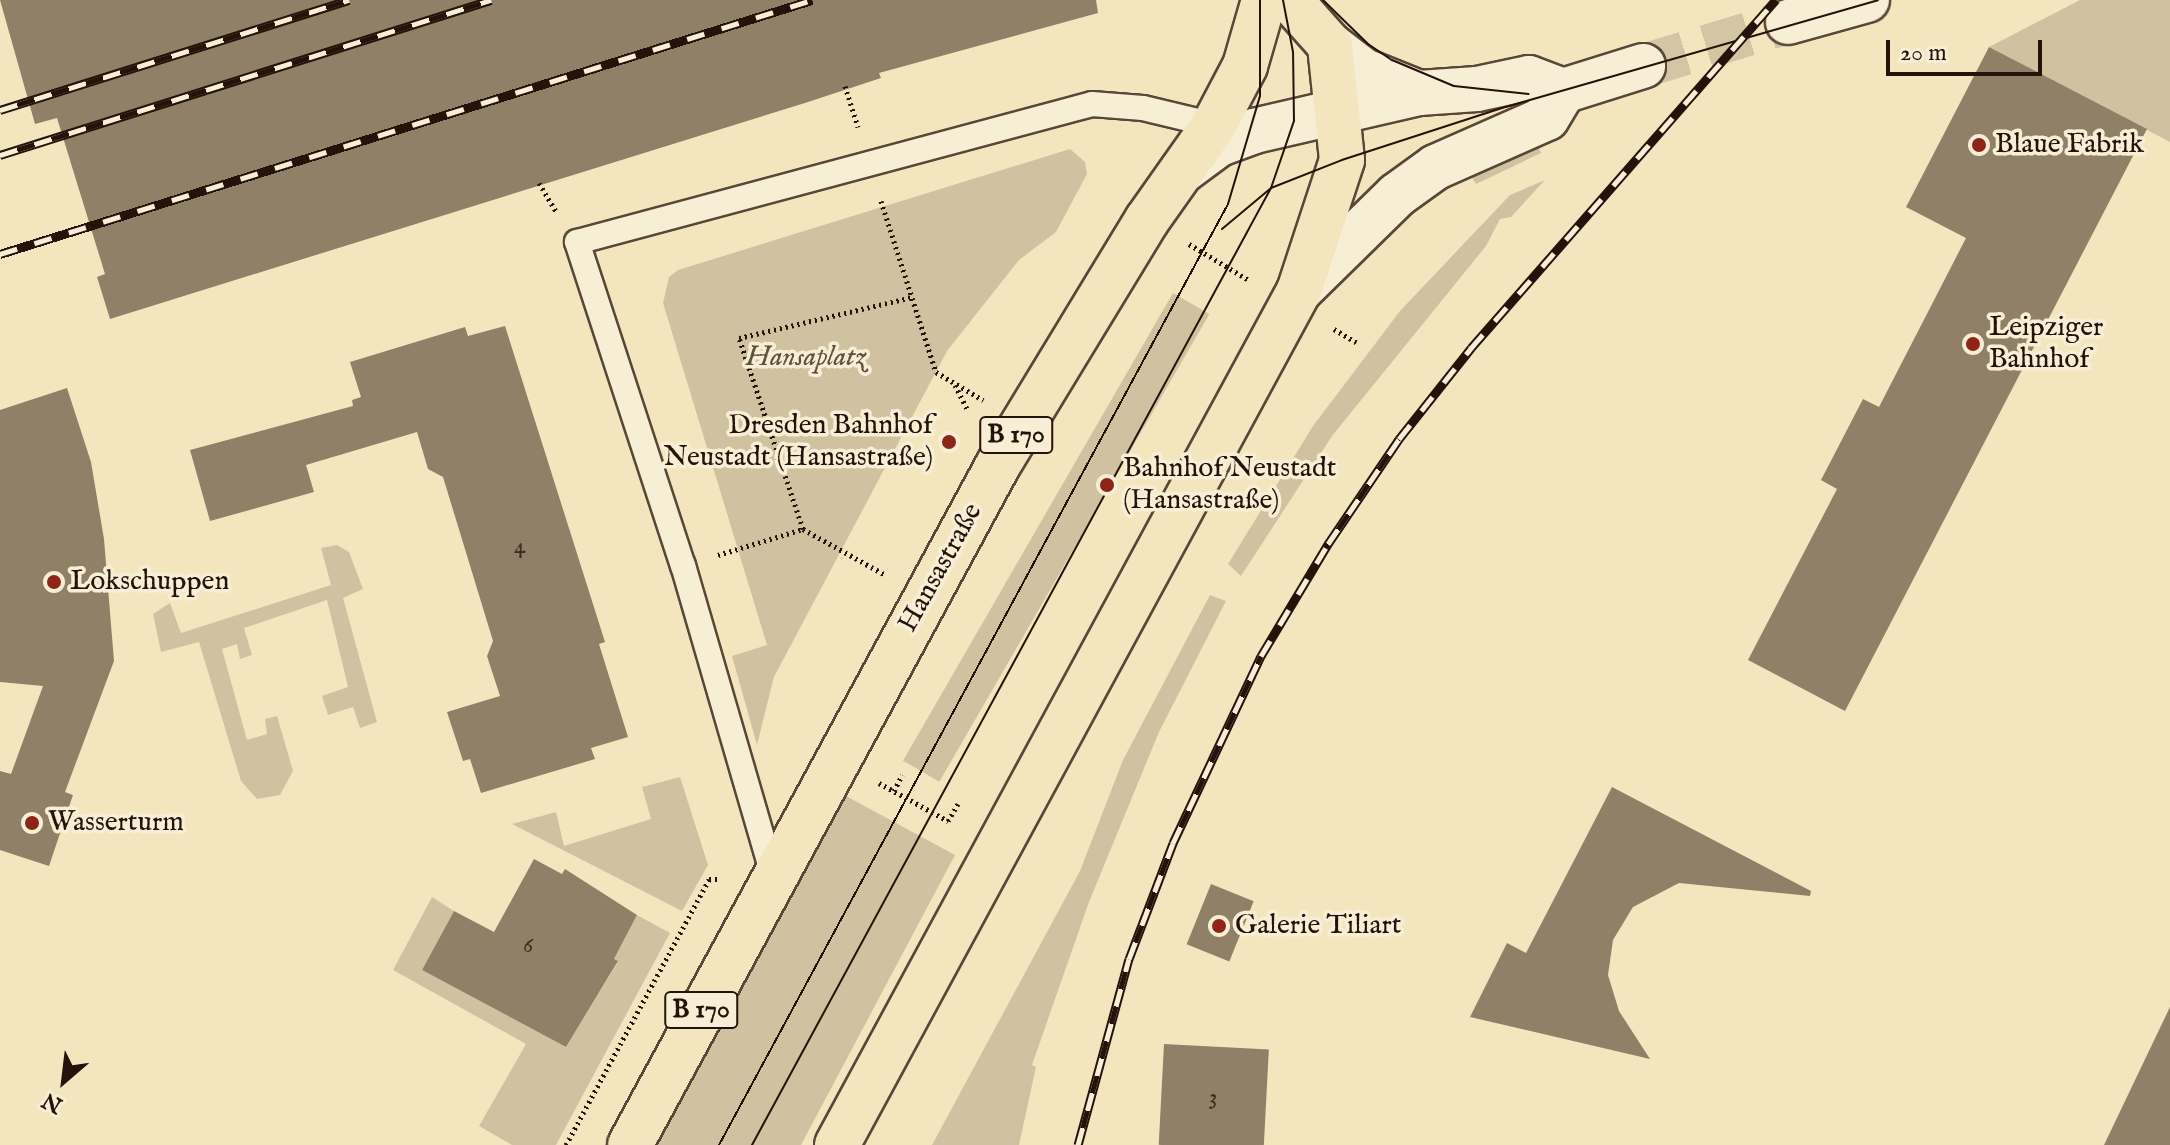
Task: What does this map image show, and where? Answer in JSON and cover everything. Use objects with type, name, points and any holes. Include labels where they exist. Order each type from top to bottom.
[{"type":"main road","name":"Hansastraße","points":[[630,1145],[773,875],[998,465],[1174,177],[1214,125],[1245,66],[1264,0]]},
{"type":"main road","points":[[837,1145],[1342,160],[1340,112],[1330,45],[1290,0]]},
{"type":"street","points":[[1788,22],[1867,0]]},
{"type":"street","points":[[1330,45],[1364,71],[1419,93]]},
{"type":"street","points":[[1174,177],[1219,144],[1419,93],[1529,78],[1563,91],[1643,66]]},
{"type":"street","points":[[1279,288],[1436,167],[1547,118],[1563,91]]},
{"type":"lane","points":[[773,875],[683,566],[577,242],[869,161],[1092,104],[1143,108],[1214,125]]},
{"type":"path","points":[[869,161],[936,372],[953,382],[967,409]]},
{"type":"path","points":[[1203,253],[1279,288]]},
{"type":"path","points":[[913,297],[739,338],[803,529],[925,596]]},
{"type":"path","points":[[683,566],[803,529]]},
{"type":"path","points":[[836,760],[948,821],[958,804]]},
{"type":"path","points":[[894,791],[902,775]]},
{"type":"green space","points":[[2080,0],[2170,0],[2170,142],[1989,47]]},
{"type":"green space","points":[[1536,140],[1541,153],[1476,184],[1467,170]]},
{"type":"green space","name":"Hansaplatz","points":[[1070,149],[1085,162],[1087,174],[1056,232],[1019,260],[947,351],[774,677],[757,745],[732,656],[767,645],[663,303],[669,277],[678,270]]},
{"type":"green space","points":[[1545,180],[1511,217],[1500,219],[1486,246],[1332,436],[1241,576],[1228,564],[1313,426],[1400,311],[1510,195]]},
{"type":"green space","points":[[1173,293],[1209,314],[939,782],[903,761]]},
{"type":"green space","points":[[337,545],[349,552],[363,589],[343,598],[377,722],[360,728],[353,707],[328,715],[322,696],[348,687],[327,600],[244,628],[252,655],[240,659],[237,644],[222,649],[247,740],[267,734],[265,719],[277,716],[293,771],[280,795],[257,799],[241,781],[199,642],[161,652],[153,614],[170,603],[181,633],[331,585],[321,548]]},
{"type":"green space","points":[[1210,595],[1226,601],[1159,732],[1089,902],[1032,1065],[1036,1067],[1019,1145],[932,1145],[1080,871],[1123,760]]},
{"type":"green space","points":[[680,777],[708,865],[682,911],[512,824],[556,812],[564,846],[651,819],[642,787]]},
{"type":"green space","points":[[846,796],[955,855],[801,1145],[657,1145]]},
{"type":"green space","points":[[432,897],[454,911],[422,970],[566,1047],[618,962],[614,959],[637,915],[670,933],[556,1145],[512,1145],[479,1126],[526,1044],[393,970]]},
{"type":"building","points":[[0,0],[1096,0],[1098,13],[879,73],[881,78],[805,103],[110,319],[97,277],[105,274],[57,118],[35,124]]},
{"type":"building","name":"Leipziger Bahnhof","points":[[1989,47],[2147,129],[1845,711],[1748,660],[1837,489],[1821,480],[1863,399],[1879,407],[1966,238],[1906,207]]},
{"type":"building","points":[[505,326],[605,642],[599,644],[628,737],[591,748],[595,759],[481,793],[470,759],[463,761],[447,712],[500,696],[487,656],[493,641],[443,477],[428,469],[417,432],[306,465],[314,492],[210,521],[190,450],[353,406],[352,400],[361,397],[350,362],[465,327],[468,336]]},
{"type":"building","name":"Lokschuppen","points":[[67,388],[91,462],[104,539],[114,661],[65,792],[73,795],[49,866],[0,850],[0,771],[11,774],[43,686],[0,682],[0,410]]},
{"type":"building","points":[[1612,787],[1811,891],[1810,896],[1679,883],[1633,907],[1613,940],[1608,975],[1619,1011],[1650,1059],[1470,1017],[1507,943],[1526,953]]},
{"type":"building","points":[[534,859],[562,874],[565,869],[637,915],[614,959],[618,961],[566,1047],[422,970],[454,911],[494,932]]},
{"type":"building","name":"Galerie Tiliart","points":[[1211,884],[1254,901],[1229,961],[1187,944]]},
{"type":"building","points":[[2170,1007],[2170,1145],[2104,1145]]},
{"type":"building","points":[[1164,1044],[1269,1049],[1264,1145],[1159,1145]]},
{"type":"tunnel","points":[[1643,66],[1788,22]]},
{"type":"tram line","points":[[719,1145],[1228,204],[1260,96],[1260,0]]},
{"type":"tram line","points":[[752,1145],[1271,188],[1294,121],[1293,52],[1283,0]]},
{"type":"tram line","points":[[1323,0],[1368,44],[1392,60],[1454,86],[1529,94]]},
{"type":"tram line","points":[[1222,229],[1271,188],[1342,160],[1502,108],[1878,0]]},
{"type":"railway","points":[[0,110],[349,0]]},
{"type":"railway","points":[[0,155],[491,0]]},
{"type":"railway","points":[[0,254],[812,0]]},
{"type":"railway","points":[[1078,1145],[1129,959],[1173,843],[1261,656],[1328,544],[1399,439],[1471,348],[1776,0]]},
{"type":"place","name":"Blaue Fabrik","points":[[1979,145]]},
{"type":"place","name":"Leipziger Bahnhof","points":[[1973,344]]},
{"type":"place","name":"Dresden Bahnhof Neustadt (Hansastraße)","points":[[949,442]]},
{"type":"place","name":"Bahnhof Neustadt (Hansastraße)","points":[[1107,485]]},
{"type":"place","name":"Lokschuppen","points":[[54,582]]},
{"type":"place","name":"Wasserturm","points":[[32,823]]},
{"type":"place","name":"Galerie Tiliart","points":[[1219,926]]}]
